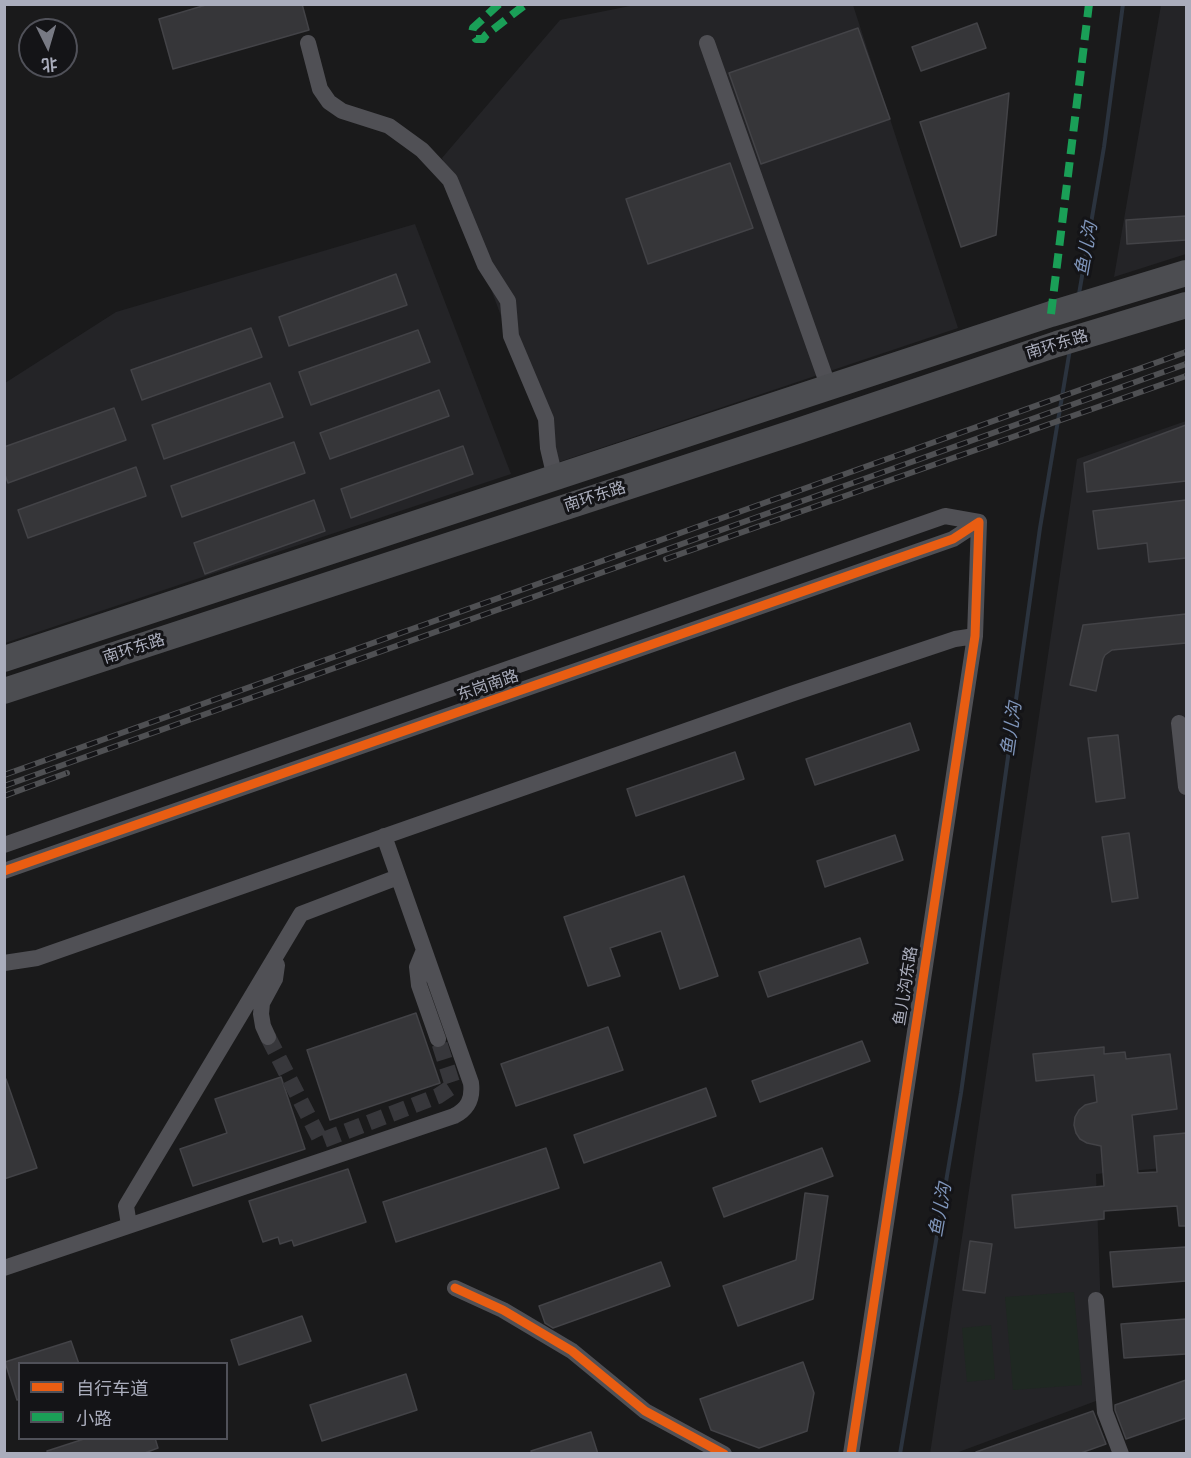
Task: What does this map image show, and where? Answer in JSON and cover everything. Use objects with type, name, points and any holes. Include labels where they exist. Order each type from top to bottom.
[{"type":"highway","name":"南环东路","points":[[4,659],[1063,310],[1186,273]]},
{"type":"highway","name":"南环东路","points":[[4,691],[1057,344],[1186,304]]},
{"type":"highway","points":[[198,595],[208,624]]},
{"type":"street","points":[[308,43],[320,89],[329,102],[342,111],[388,126],[422,150],[450,180],[485,265],[508,301],[511,336],[546,419],[548,448],[555,478]]},
{"type":"street","points":[[707,43],[829,388]]},
{"type":"street","name":"东岗南路","points":[[4,845],[945,516],[979,522]]},
{"type":"street","name":"鱼儿沟东路","points":[[851,1454],[975,636],[979,522]]},
{"type":"street","name":"东岗南路","points":[[4,872],[953,539],[979,522]]},
{"type":"street","points":[[4,963],[37,958],[790,694],[955,639],[975,636]]},
{"type":"street","points":[[1179,723],[1186,787]]},
{"type":"street","points":[[4,1268],[462,1112],[471,1099],[471,1083],[384,836]]},
{"type":"street","points":[[129,1225],[126,1206],[301,914],[399,877]]},
{"type":"street","points":[[268,1036],[263,1026],[262,1003],[275,979],[280,949]]},
{"type":"street","points":[[424,950],[417,967],[419,985],[438,1039]]},
{"type":"street","points":[[455,1288],[503,1310],[572,1351],[645,1411],[724,1454]]},
{"type":"street","points":[[1096,1300],[1105,1412],[1121,1454]]},
{"type":"shaded area","points":[[635,5],[853,5],[958,328],[556,463],[442,158],[560,20]]},
{"type":"shaded area","points":[[1161,5],[1186,5],[1186,254],[1114,277]]},
{"type":"shaded area","points":[[415,224],[511,474],[5,643],[5,383],[116,312]]},
{"type":"shaded area","points":[[1186,421],[1186,1166],[1096,1174],[1104,1398],[956,1453],[930,1454],[1077,459]]},
{"type":"shaded area","points":[[1074,1292],[1082,1385],[1013,1390],[1005,1297]]},
{"type":"shaded area","points":[[991,1325],[995,1379],[967,1382],[962,1328]]},
{"type":"building","points":[[209,4],[302,4],[309,30],[173,69],[159,19]]},
{"type":"building","points":[[977,23],[986,48],[921,71],[912,47]]},
{"type":"building","points":[[858,28],[890,119],[761,164],[729,73]]},
{"type":"building","points":[[1009,93],[996,235],[961,247],[920,122]]},
{"type":"building","points":[[730,163],[753,228],[648,264],[626,199]]},
{"type":"building","points":[[1186,216],[1186,240],[1127,244],[1126,220]]},
{"type":"building","points":[[396,274],[407,305],[289,346],[279,317]]},
{"type":"building","points":[[251,328],[262,357],[142,400],[131,370]]},
{"type":"building","points":[[418,330],[430,362],[311,405],[299,372]]},
{"type":"building","points":[[270,383],[283,417],[164,459],[152,425]]},
{"type":"building","points":[[439,390],[449,416],[330,459],[320,433]]},
{"type":"building","points":[[114,408],[126,440],[8,483],[4,472],[4,447]]},
{"type":"building","points":[[1186,425],[1186,481],[1087,492],[1084,463]]},
{"type":"building","points":[[294,442],[305,473],[182,517],[171,486]]},
{"type":"building","points":[[463,446],[473,474],[351,518],[341,489]]},
{"type":"building","points":[[136,467],[146,496],[28,538],[18,510]]},
{"type":"building","points":[[314,500],[325,531],[205,574],[194,543]]},
{"type":"building","points":[[1186,500],[1186,558],[1149,562],[1147,543],[1098,549],[1093,511]]},
{"type":"building","points":[[1186,614],[1186,643],[1112,650],[1103,659],[1096,691],[1070,685],[1083,625]]},
{"type":"building","points":[[910,723],[919,750],[815,785],[806,759]]},
{"type":"building","points":[[1118,735],[1125,798],[1096,802],[1088,738]]},
{"type":"building","points":[[735,752],[744,779],[636,816],[627,789]]},
{"type":"building","points":[[1129,833],[1138,898],[1112,902],[1102,837]]},
{"type":"building","points":[[895,835],[903,860],[825,887],[817,861]]},
{"type":"building","points":[[684,876],[718,976],[680,989],[661,931],[610,948],[620,976],[588,986],[564,917]]},
{"type":"building","points":[[860,938],[868,963],[768,997],[759,972]]},
{"type":"building","points":[[416,1013],[440,1083],[330,1120],[307,1050]]},
{"type":"building","points":[[608,1027],[623,1070],[516,1106],[501,1064]]},
{"type":"building","points":[[862,1041],[870,1061],[760,1102],[752,1081]]},
{"type":"building","points":[[1104,1047],[1104,1054],[1125,1052],[1126,1059],[1170,1054],[1177,1109],[1132,1115],[1138,1173],[1157,1172],[1154,1136],[1186,1133],[1186,1226],[1179,1226],[1177,1206],[1104,1211],[1104,1219],[1015,1228],[1012,1195],[1104,1186],[1101,1146],[1080,1139],[1074,1125],[1079,1110],[1085,1105],[1097,1102],[1094,1075],[1036,1081],[1033,1054]]},
{"type":"building","points":[[281,1077],[305,1149],[193,1186],[180,1149],[227,1133],[215,1099]]},
{"type":"building","points":[[6,1079],[37,1168],[4,1179],[4,1080]]},
{"type":"building","points":[[706,1088],[716,1116],[584,1163],[574,1135]]},
{"type":"building","points":[[546,1148],[559,1188],[396,1242],[383,1202]]},
{"type":"building","points":[[822,1148],[833,1176],[724,1217],[713,1188]]},
{"type":"building","points":[[348,1169],[366,1222],[294,1246],[292,1240],[280,1244],[278,1237],[263,1242],[249,1201]]},
{"type":"building","points":[[805,1193],[828,1196],[813,1299],[738,1326],[723,1286],[796,1260]]},
{"type":"building","points":[[970,1241],[992,1244],[985,1293],[963,1290]]},
{"type":"building","points":[[1186,1247],[1186,1281],[1113,1287],[1110,1252]]},
{"type":"building","points":[[661,1262],[670,1286],[553,1328],[545,1323],[539,1306]]},
{"type":"building","points":[[302,1316],[311,1341],[239,1365],[231,1340]]},
{"type":"building","points":[[1186,1319],[1186,1354],[1124,1358],[1121,1324]]},
{"type":"building","points":[[71,1341],[78,1362],[18,1362],[17,1400],[5,1362]]},
{"type":"building","points":[[803,1362],[814,1393],[807,1431],[759,1448],[711,1430],[700,1399]]},
{"type":"building","points":[[406,1374],[417,1410],[322,1441],[310,1405]]},
{"type":"building","points":[[1186,1380],[1186,1418],[1126,1439],[1115,1405]]},
{"type":"building","points":[[1093,1411],[1106,1444],[1078,1454],[976,1454],[976,1452]]},
{"type":"building","points":[[591,1432],[598,1454],[532,1454],[531,1451]]},
{"type":"building","points":[[81,1440],[156,1440],[158,1448],[142,1454],[48,1454],[47,1451]]},
{"type":"waterway","name":"鱼儿沟","points":[[1079,294],[1104,147],[1123,4]]},
{"type":"waterway","name":"鱼儿沟","points":[[900,1454],[961,1093],[1040,528],[1070,349]]},
{"type":"tunnel","points":[[268,1037],[321,1141],[438,1096],[453,1086],[438,1039]]},
{"type":"railway","points":[[4,775],[1186,352]]},
{"type":"railway","points":[[4,786],[1186,364]]},
{"type":"railway","points":[[666,559],[1186,376]]},
{"type":"railway","points":[[4,796],[67,773]]},
{"type":"marked path","points":[[499,4],[473,28],[472,33],[476,39],[483,39],[526,4]]},
{"type":"marked path","points":[[1051,314],[1089,4]]},
{"type":"cycle path","points":[[4,871],[953,539],[979,522]]},
{"type":"cycle path","points":[[851,1454],[975,636],[979,522]]},
{"type":"cycle path","points":[[455,1288],[503,1310],[572,1351],[645,1411],[724,1454]]}]
